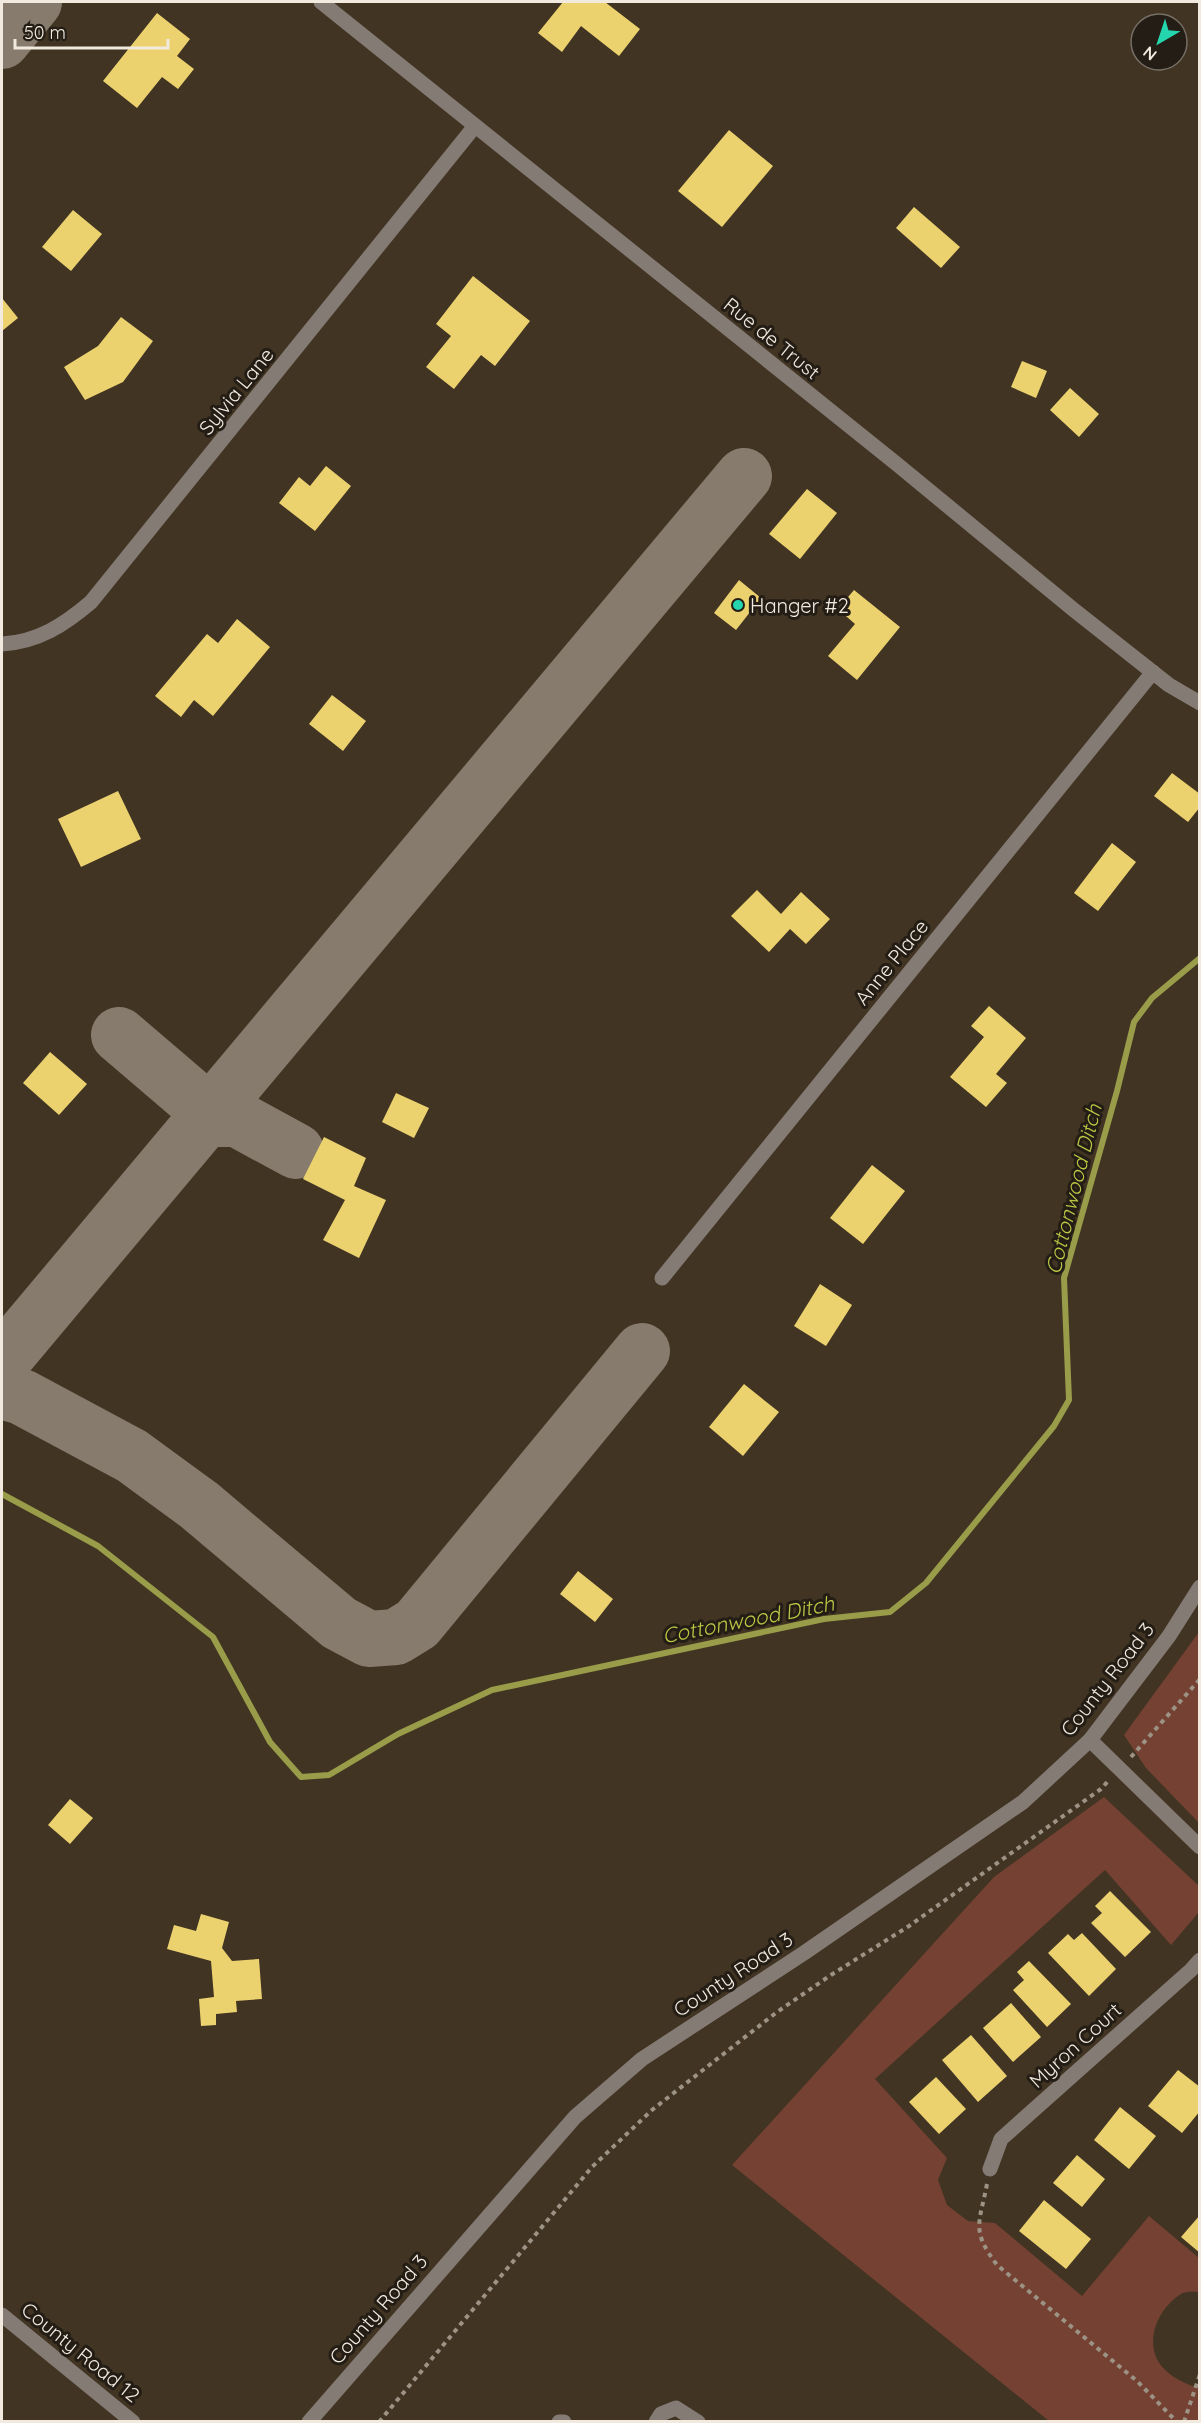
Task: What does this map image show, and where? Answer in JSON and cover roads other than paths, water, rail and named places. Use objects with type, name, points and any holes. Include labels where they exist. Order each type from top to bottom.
[{"type":"street","name":"Rue de Trust","points":[[321,2],[1153,672],[1200,703]]},
{"type":"street","name":"Sylvia Lane","points":[[2,644],[40,636],[65,624],[91,602],[475,126]]},
{"type":"street","name":"Anne Place","points":[[662,1278],[1153,672]]},
{"type":"street","name":"County Road 3","points":[[309,2421],[575,2117],[642,2059],[804,1953],[1023,1802],[1090,1740],[1169,1636],[1200,1587]]},
{"type":"street","points":[[1090,1740],[1200,1847]]},
{"type":"street","name":"Myron Court","points":[[990,2169],[1001,2139],[1200,1960]]},
{"type":"street","name":"County Road 12","points":[[2,2315],[134,2421]]},
{"type":"street","points":[[656,2421],[661,2414],[676,2408],[698,2421]]},
{"type":"waterway","name":"Cottonwood Ditch","points":[[2,1494],[98,1546],[213,1637],[270,1742],[301,1777],[329,1775],[398,1734],[492,1690],[824,1619],[890,1612],[926,1583],[1054,1426],[1069,1400],[1064,1278],[1117,1091],[1134,1022],[1152,998],[1200,958]]},
{"type":"place","name":"Hanger #2","points":[[738,605]]}]
